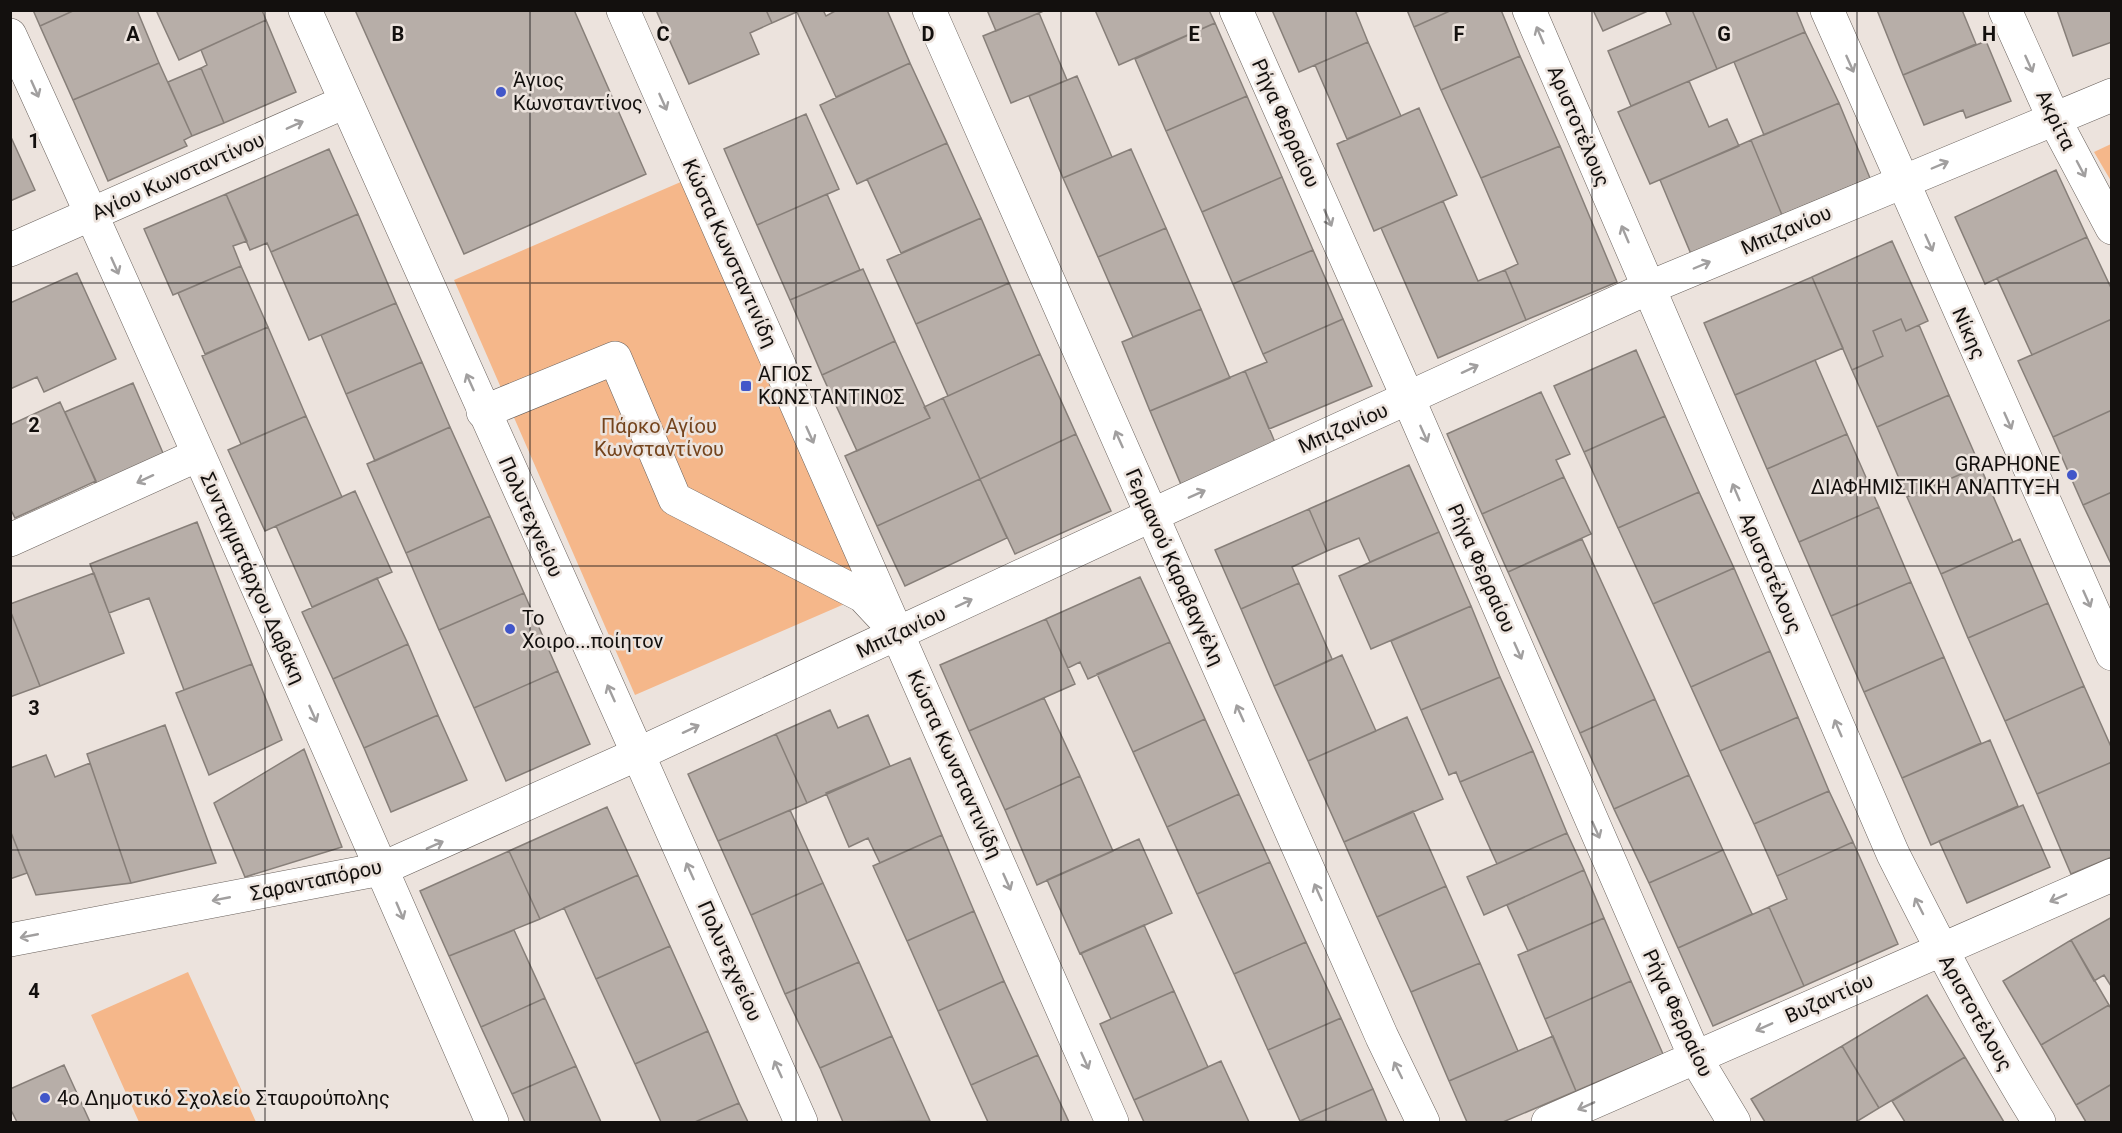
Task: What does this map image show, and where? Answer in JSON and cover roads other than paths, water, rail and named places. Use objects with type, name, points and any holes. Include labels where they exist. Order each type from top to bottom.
[{"type":"street","name":"Πολυτεχνείου","points":[[305,10],[801,1122]]},
{"type":"street","name":"Κώστα Κωνσταντινίδη","points":[[623,10],[1112,1122]]},
{"type":"street","name":"Γερμανού Καραβαγγέλη","points":[[929,10],[1382,1037],[1423,1122]]},
{"type":"street","name":"Ρήγα Φερραίου","points":[[1236,10],[1695,1057],[1734,1122]]},
{"type":"street","name":"Αριστοτέλους","points":[[1529,10],[1893,854],[1941,949],[2009,1074],[2039,1122]]},
{"type":"street","name":"Νίκης","points":[[1827,10],[2112,654]]},
{"type":"street","name":"Ακρίτα","points":[[2005,10],[2054,117],[2112,228]]},
{"type":"street","name":"Συνταγματάρχου Δαβάκη","points":[[10,35],[92,214],[492,1122]]},
{"type":"street","name":"Μπιζανίου","points":[[638,754],[1648,288],[2054,117],[2112,95]]},
{"type":"street","name":"Αγίου Κωνσταντίνου","points":[[10,250],[345,102]]},
{"type":"street","points":[[483,412],[615,358],[675,499],[863,596],[898,634]]},
{"type":"street","points":[[10,540],[198,455]]},
{"type":"street","name":"Σαρανταπόρου","points":[[10,940],[381,868],[638,754]]},
{"type":"street","name":"Βυζαντίου","points":[[1548,1122],[2112,875]]},
{"type":"place","name":"Άγιος Κωνσταντίνος","points":[[501,92]]},
{"type":"place","name":"ΑΓΙΟΣ ΚΩΝΣΤΑΝΤΙΝΟΣ","points":[[746,386]]},
{"type":"place","name":"GRAPHONE ΔΙΑΦΗΜΙΣΤΙΚΗ ΑΝΑΠΤΥΞΗ","points":[[2072,475]]},
{"type":"place","name":"Το Χοιρο...ποίητον","points":[[510,629]]},
{"type":"place","name":"4ο Δημοτικό Σχολείο Σταυρούπολης","points":[[45,1098]]},
{"type":"park label","name":"Πάρκο Αγίου Κωνσταντίνου","points":[[659,438]]}]
